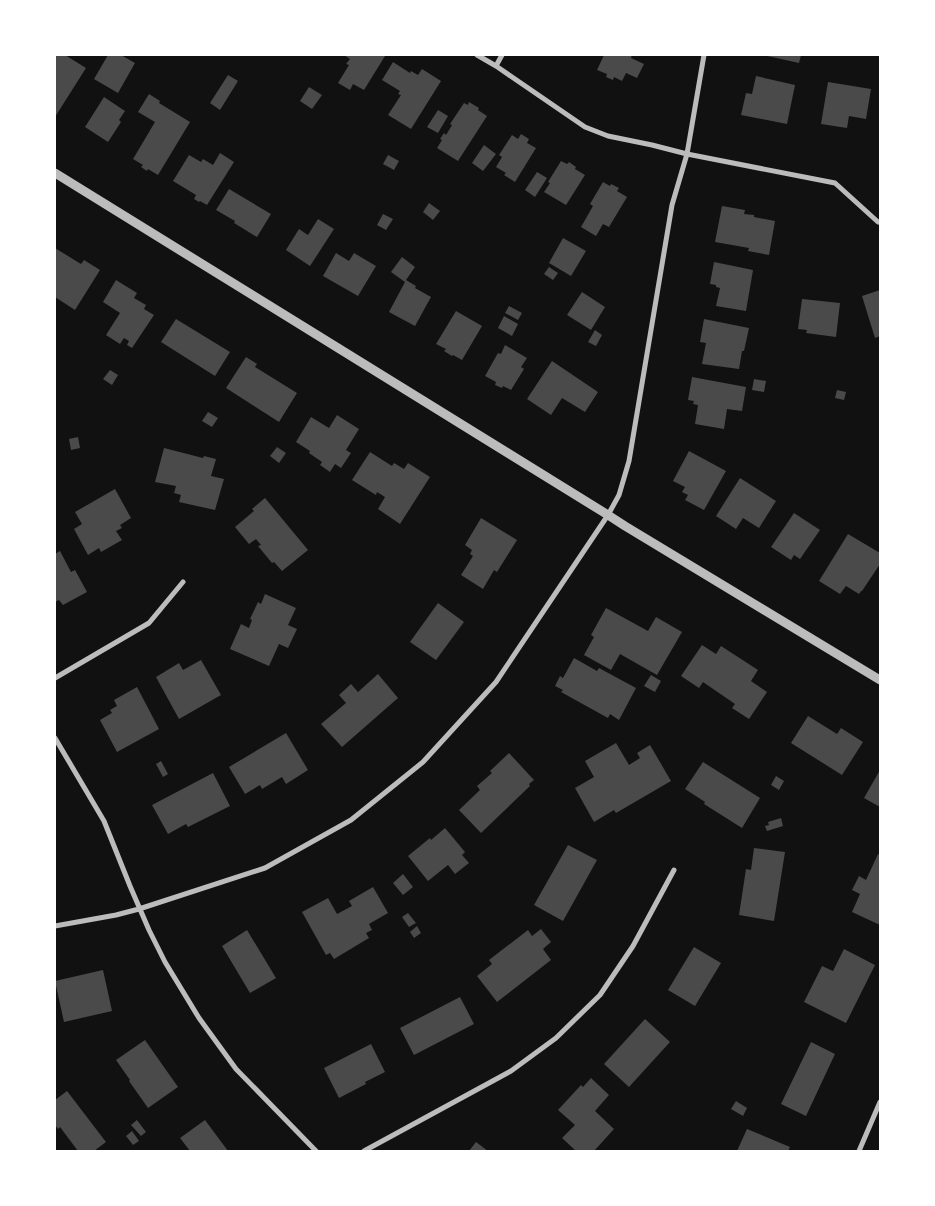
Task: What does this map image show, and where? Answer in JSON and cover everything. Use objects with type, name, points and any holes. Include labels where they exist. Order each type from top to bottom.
[{"type":"street","points":[[477,55],[585,127],[608,136],[686,154],[835,184],[878,222]]},
{"type":"street","points":[[496,66],[502,55]]},
{"type":"street","points":[[55,926],[139,909],[265,868],[351,820],[423,762],[496,682],[608,515],[619,495],[629,461],[672,205],[686,154],[704,55]]},
{"type":"street","points":[[55,173],[625,526],[880,680]]},
{"type":"street","points":[[55,678],[149,623],[183,582]]},
{"type":"street","points":[[55,738],[104,821],[139,909],[165,962],[204,1026],[236,1069],[316,1151]]},
{"type":"street","points":[[364,1151],[511,1071],[556,1038],[600,995],[633,946],[674,870]]},
{"type":"street","points":[[859,1151],[880,1102]]},
{"type":"building","points":[[55,55],[65,55],[86,68],[55,117]]},
{"type":"building","points":[[108,55],[121,55],[135,63],[118,93],[94,79]]},
{"type":"building","points":[[344,55],[385,56],[364,90],[353,84],[350,90],[338,83],[349,65],[346,64],[350,59]]},
{"type":"building","points":[[604,55],[632,55],[631,58],[644,64],[637,78],[626,73],[622,81],[614,77],[613,80],[606,77],[607,74],[597,70]]},
{"type":"building","points":[[763,55],[801,55],[799,63]]},
{"type":"building","points":[[393,62],[410,73],[411,71],[418,75],[422,69],[441,81],[411,129],[388,115],[401,95],[398,94],[400,91],[382,80]]},
{"type":"building","points":[[228,75],[238,81],[220,110],[210,103]]},
{"type":"building","points":[[756,76],[795,85],[787,124],[741,115],[746,93],[752,94]]},
{"type":"building","points":[[828,82],[871,89],[866,119],[849,116],[847,128],[821,124]]},
{"type":"building","points":[[309,87],[322,95],[312,109],[300,101]]},
{"type":"building","points":[[149,94],[160,101],[159,103],[190,122],[158,175],[148,169],[147,171],[141,167],[143,165],[133,159],[155,122],[138,112]]},
{"type":"building","points":[[104,97],[125,111],[119,120],[121,122],[108,142],[85,127]]},
{"type":"building","points":[[469,102],[487,116],[458,161],[437,148],[442,140],[440,139],[444,133],[446,135],[452,125],[450,124],[464,103],[468,105]]},
{"type":"building","points":[[438,110],[448,116],[438,133],[427,127]]},
{"type":"building","points":[[521,134],[529,139],[527,143],[536,148],[515,182],[496,167],[502,157],[499,155],[512,135],[518,139]]},
{"type":"building","points":[[484,145],[496,154],[483,171],[472,163]]},
{"type":"building","points":[[220,153],[234,162],[207,205],[194,199],[196,195],[173,181],[189,155],[201,162],[203,159],[213,165]]},
{"type":"building","points":[[388,155],[399,161],[394,170],[383,164]]},
{"type":"building","points":[[561,161],[567,164],[569,162],[576,167],[575,169],[585,175],[566,205],[544,192]]},
{"type":"building","points":[[537,172],[547,178],[535,197],[525,190]]},
{"type":"building","points":[[603,182],[619,188],[617,191],[627,197],[609,227],[603,224],[596,236],[581,227],[593,206],[590,204]]},
{"type":"building","points":[[229,189],[271,214],[257,237],[216,210]]},
{"type":"building","points":[[429,203],[440,211],[433,220],[423,212]]},
{"type":"building","points":[[722,206],[745,210],[744,214],[775,221],[769,255],[748,251],[749,248],[715,242]]},
{"type":"building","points":[[383,214],[393,219],[386,230],[377,225]]},
{"type":"building","points":[[318,219],[334,229],[310,266],[286,250],[299,229],[308,235]]},
{"type":"building","points":[[563,238],[586,251],[571,276],[549,263]]},
{"type":"building","points":[[55,248],[81,264],[84,260],[100,270],[75,310],[55,297]]},
{"type":"building","points":[[336,253],[349,261],[354,253],[376,266],[358,296],[323,276]]},
{"type":"building","points":[[402,257],[415,267],[406,280],[416,286],[415,288],[431,297],[415,326],[389,312],[405,282],[391,272]]},
{"type":"building","points":[[714,262],[753,270],[746,311],[716,306],[720,288],[710,284]]},
{"type":"building","points":[[549,267],[558,273],[553,280],[544,274]]},
{"type":"building","points":[[116,280],[137,293],[134,298],[146,305],[144,309],[154,315],[132,348],[127,345],[129,341],[124,338],[120,344],[106,335],[120,313],[103,302]]},
{"type":"building","points":[[880,290],[880,336],[875,338],[862,296]]},
{"type":"building","points":[[582,292],[605,307],[591,330],[567,315]]},
{"type":"building","points":[[802,299],[840,303],[836,337],[806,333],[807,330],[798,329]]},
{"type":"building","points":[[509,306],[522,313],[518,320],[505,313]]},
{"type":"building","points":[[456,311],[482,326],[462,360],[452,356],[444,351],[446,349],[436,344]]},
{"type":"building","points":[[504,316],[518,324],[512,336],[498,328]]},
{"type":"building","points":[[176,319],[230,352],[215,376],[161,342]]},
{"type":"building","points":[[704,319],[749,328],[739,369],[702,364],[706,343],[700,342]]},
{"type":"building","points":[[595,330],[602,335],[596,346],[588,342]]},
{"type":"building","points":[[505,345],[527,358],[521,367],[524,369],[511,390],[495,385],[496,382],[485,376],[498,353],[501,354]]},
{"type":"building","points":[[246,357],[257,364],[255,367],[297,393],[279,422],[226,388]]},
{"type":"building","points":[[552,361],[598,392],[585,412],[562,398],[551,415],[527,399]]},
{"type":"building","points":[[110,370],[118,375],[112,385],[103,379]]},
{"type":"building","points":[[692,377],[746,387],[742,411],[727,409],[724,429],[695,424],[698,405],[693,404],[694,401],[688,400]]},
{"type":"building","points":[[754,379],[766,381],[764,392],[752,390]]},
{"type":"building","points":[[837,390],[846,392],[844,400],[835,398]]},
{"type":"building","points":[[208,412],[218,418],[212,427],[202,421]]},
{"type":"building","points":[[337,415],[359,429],[346,450],[351,453],[341,468],[335,464],[330,472],[320,465],[322,462],[309,453],[310,451],[296,442],[311,417],[329,428]]},
{"type":"building","points":[[78,437],[80,448],[71,450],[69,439]]},
{"type":"building","points":[[277,447],[286,453],[279,463],[270,456]]},
{"type":"building","points":[[164,448],[203,458],[204,456],[216,459],[211,476],[224,479],[215,510],[179,502],[181,495],[174,493],[176,486],[155,482]]},
{"type":"building","points":[[689,451],[726,471],[704,510],[685,500],[688,495],[682,492],[685,487],[673,481]]},
{"type":"building","points":[[370,452],[392,466],[394,463],[404,469],[408,463],[430,477],[400,524],[378,509],[385,497],[377,492],[376,495],[352,480]]},
{"type":"building","points":[[740,478],[776,501],[759,528],[743,518],[736,529],[716,516]]},
{"type":"building","points":[[115,489],[131,518],[120,525],[122,528],[116,531],[122,540],[101,552],[99,548],[88,555],[74,529],[82,524],[75,512]]},
{"type":"building","points":[[265,498],[308,550],[282,571],[274,562],[272,563],[258,546],[261,545],[256,539],[249,544],[235,527],[254,511],[252,509]]},
{"type":"building","points":[[794,513],[820,530],[800,559],[794,555],[791,560],[771,547]]},
{"type":"building","points":[[481,518],[517,540],[497,572],[494,570],[483,589],[461,575],[473,556],[470,554],[472,550],[465,545]]},
{"type":"building","points":[[848,534],[880,553],[880,564],[859,594],[846,586],[840,594],[819,581]]},
{"type":"building","points":[[60,551],[71,572],[75,570],[87,592],[63,605],[59,600],[55,602],[55,554]]},
{"type":"building","points":[[265,594],[296,608],[288,625],[297,629],[288,648],[279,644],[269,666],[230,649],[241,624],[249,628],[252,620],[250,619],[258,602],[261,604]]},
{"type":"building","points":[[438,603],[464,622],[436,660],[410,642]]},
{"type":"building","points":[[606,608],[648,631],[656,617],[682,632],[657,675],[620,654],[611,670],[584,655],[594,637],[591,635]]},
{"type":"building","points":[[702,645],[716,654],[721,646],[758,670],[751,681],[767,692],[749,719],[732,708],[735,704],[703,682],[699,688],[681,676]]},
{"type":"building","points":[[574,658],[597,671],[599,668],[636,688],[619,720],[610,714],[608,718],[561,692],[563,690],[555,686],[560,676],[563,678]]},
{"type":"building","points":[[201,660],[221,695],[179,719],[156,677],[179,663],[183,670]]},
{"type":"building","points":[[378,674],[398,698],[342,747],[321,724],[346,703],[339,695],[351,684],[358,692]]},
{"type":"building","points":[[651,675],[661,681],[655,692],[644,686]]},
{"type":"building","points":[[137,687],[159,729],[117,752],[100,720],[112,713],[110,710],[117,706],[114,700]]},
{"type":"building","points":[[808,716],[837,734],[841,728],[863,742],[842,775],[791,743]]},
{"type":"building","points":[[286,733],[308,770],[286,784],[282,777],[262,789],[260,785],[245,794],[229,767]]},
{"type":"building","points":[[616,743],[629,765],[640,758],[637,753],[650,745],[671,781],[616,813],[614,810],[594,822],[575,788],[594,777],[585,761]]},
{"type":"building","points":[[509,753],[534,780],[481,833],[459,810],[480,790],[477,786],[492,773],[490,771]]},
{"type":"building","points":[[161,761],[168,774],[163,777],[156,764]]},
{"type":"building","points":[[703,762],[760,798],[742,828],[704,804],[705,802],[685,789]]},
{"type":"building","points":[[880,770],[880,807],[864,798]]},
{"type":"building","points":[[213,773],[230,806],[188,827],[186,824],[168,834],[152,805]]},
{"type":"building","points":[[776,776],[784,781],[779,790],[771,785]]},
{"type":"building","points":[[781,818],[783,826],[767,831],[765,826],[769,825],[768,822]]},
{"type":"building","points":[[445,828],[465,852],[462,855],[469,863],[455,874],[448,865],[428,881],[408,856]]},
{"type":"building","points":[[568,845],[597,860],[563,921],[534,905]]},
{"type":"building","points":[[754,848],[785,852],[774,921],[739,915],[746,869],[751,870]]},
{"type":"building","points":[[878,854],[880,855],[880,925],[852,912],[860,894],[852,890],[859,876],[866,880]]},
{"type":"building","points":[[403,874],[413,887],[403,895],[393,883]]},
{"type":"building","points":[[373,887],[388,913],[369,924],[372,930],[366,933],[369,938],[334,959],[330,953],[326,955],[302,912],[328,898],[337,914],[352,906],[349,901]]},
{"type":"building","points":[[408,913],[416,923],[409,927],[402,917]]},
{"type":"building","points":[[417,926],[421,933],[414,938],[410,932]]},
{"type":"building","points":[[541,929],[551,942],[543,949],[551,960],[497,1002],[477,976],[492,964],[489,960],[528,930],[532,936]]},
{"type":"building","points":[[247,930],[276,978],[250,993],[222,946]]},
{"type":"building","points":[[694,947],[721,963],[695,1006],[668,990]]},
{"type":"building","points":[[844,949],[875,965],[846,1023],[804,1002],[822,966],[833,971]]},
{"type":"building","points":[[103,970],[112,1011],[64,1022],[55,981]]},
{"type":"building","points":[[460,997],[474,1024],[414,1055],[400,1028]]},
{"type":"building","points":[[645,1019],[670,1042],[629,1087],[604,1064]]},
{"type":"building","points":[[145,1040],[178,1087],[148,1108],[116,1060]]},
{"type":"building","points":[[811,1042],[835,1054],[806,1116],[781,1104]]},
{"type":"building","points":[[371,1044],[385,1072],[339,1098],[324,1068]]},
{"type":"building","points":[[591,1078],[609,1095],[595,1111],[614,1129],[594,1151],[576,1151],[562,1138],[575,1125],[558,1110],[581,1085],[583,1087]]},
{"type":"building","points":[[67,1091],[106,1142],[94,1151],[78,1151],[60,1127],[58,1129],[55,1125],[55,1100]]},
{"type":"building","points":[[736,1101],[747,1108],[743,1116],[731,1109]]},
{"type":"building","points":[[137,1120],[146,1132],[141,1136],[131,1125]]},
{"type":"building","points":[[205,1120],[228,1151],[190,1151],[180,1138]]},
{"type":"building","points":[[747,1129],[790,1147],[788,1151],[737,1151]]},
{"type":"building","points":[[132,1131],[139,1141],[133,1145],[126,1136]]},
{"type":"building","points":[[476,1142],[488,1151],[469,1151]]}]
